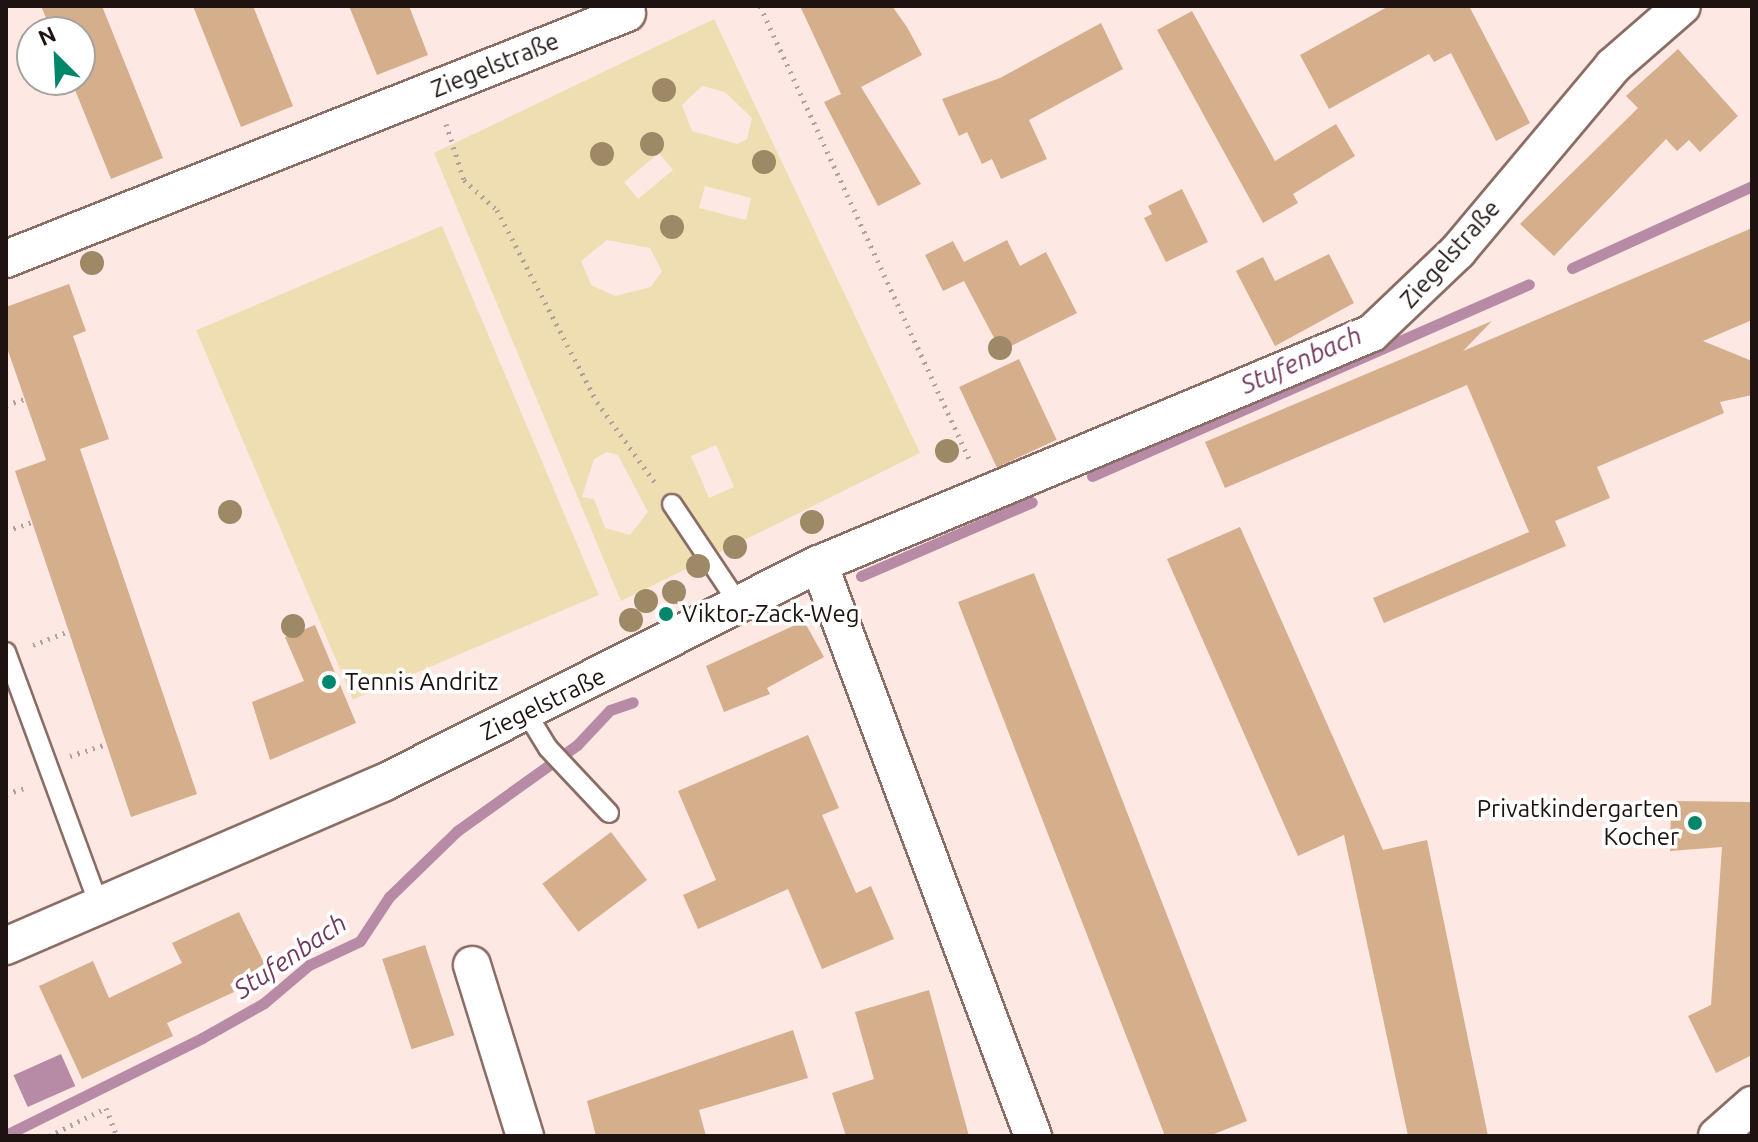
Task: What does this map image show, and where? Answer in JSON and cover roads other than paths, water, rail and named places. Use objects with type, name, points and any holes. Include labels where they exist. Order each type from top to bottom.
[{"type":"street","name":"Ziegelstraße","points":[[6,946],[101,910],[526,712],[819,564],[1372,333],[1458,251],[1613,66],[1682,6]]},
{"type":"street","name":"Ziegelstraße","points":[[6,259],[614,13]]},
{"type":"street","points":[[819,564],[1033,1136]]},
{"type":"street","points":[[472,965],[525,1136]]},
{"type":"street","points":[[1717,1136],[1752,1105]]},
{"type":"lane","points":[[672,504],[739,604]]},
{"type":"lane","points":[[7,654],[101,910]]},
{"type":"lane","points":[[526,712],[548,748],[609,813]]},
{"type":"waterway","name":"Stufenbach","points":[[1572,268],[1752,186]]},
{"type":"waterway","name":"Stufenbach","points":[[1092,476],[1529,284]]},
{"type":"waterway","name":"Stufenbach","points":[[861,576],[1032,502]]},
{"type":"waterway","name":"Stufenbach","points":[[6,1135],[202,1038],[264,1003],[309,965],[360,941],[389,897],[457,831],[577,745],[610,710],[633,702]]},
{"type":"place","name":"Viktor-Zack-Weg","points":[[666,614]]},
{"type":"place","name":"Tennis Andritz","points":[[329,682]]},
{"type":"place","name":"Privatkindergarten Kocher","points":[[1695,823]]}]
